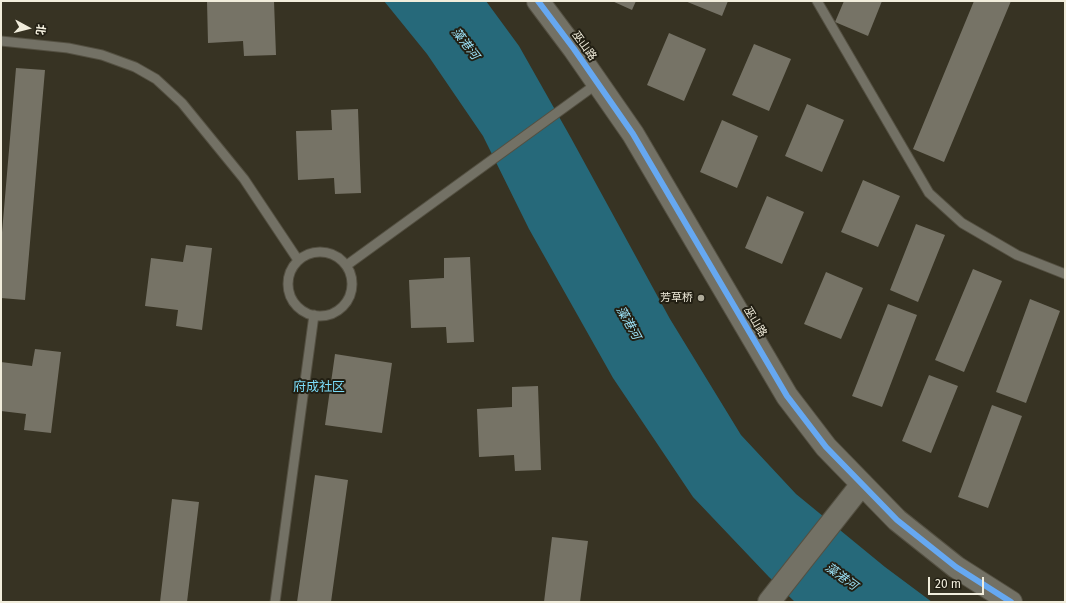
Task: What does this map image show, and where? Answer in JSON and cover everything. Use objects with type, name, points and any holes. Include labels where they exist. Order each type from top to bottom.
[{"type":"street","name":"巫山路","points":[[538,1],[574,49],[632,134],[787,396],[826,447],[897,520],[956,566],[1011,602]]},
{"type":"street","points":[[771,599],[862,484]]},
{"type":"lane","points":[[817,1],[929,193],[962,223],[1017,255],[1065,274]]},
{"type":"lane","points":[[1,41],[68,48],[102,55],[135,67],[156,79],[182,103],[244,179],[298,260]]},
{"type":"lane","points":[[347,265],[598,83]]},
{"type":"lane","points":[[318,251],[329,252],[339,257],[347,265],[352,278],[351,292],[345,305],[334,313],[320,317],[306,314],[296,306],[290,295],[287,283],[290,270],[298,260],[307,254],[318,251]]},
{"type":"lane","points":[[275,602],[314,315]]},
{"type":"water","name":"藻港河","points":[[384,1],[486,1],[519,46],[670,319],[741,435],[796,494],[885,567],[932,602],[795,602],[769,577],[693,497],[613,378],[529,229],[483,136],[427,54]]},
{"type":"building","points":[[207,1],[274,1],[276,55],[244,56],[243,41],[208,43]]},
{"type":"building","points":[[612,1],[636,1],[632,10]]},
{"type":"building","points":[[685,1],[728,1],[722,16]]},
{"type":"building","points":[[844,1],[882,1],[868,36],[835,22]]},
{"type":"building","points":[[974,1],[1011,1],[944,162],[913,149]]},
{"type":"building","points":[[669,33],[706,49],[684,101],[647,85]]},
{"type":"building","points":[[754,44],[791,59],[769,111],[732,95]]},
{"type":"building","points":[[16,68],[45,70],[25,300],[1,298],[1,244]]},
{"type":"building","points":[[807,104],[844,120],[822,172],[785,156]]},
{"type":"building","points":[[358,109],[361,193],[335,194],[334,178],[298,180],[296,131],[332,130],[331,110]]},
{"type":"building","points":[[722,120],[758,136],[737,188],[700,172]]},
{"type":"building","points":[[863,180],[900,196],[878,247],[841,232]]},
{"type":"building","points":[[767,196],[804,212],[782,264],[745,248]]},
{"type":"building","points":[[916,224],[945,235],[918,302],[890,290]]},
{"type":"building","points":[[186,245],[212,248],[202,330],[176,326],[178,310],[145,306],[151,258],[183,262]]},
{"type":"building","points":[[470,257],[474,342],[447,343],[446,327],[411,328],[409,280],[444,278],[444,258]]},
{"type":"building","points":[[973,269],[1002,281],[964,372],[935,360]]},
{"type":"building","points":[[826,272],[863,288],[841,339],[804,324]]},
{"type":"building","points":[[1030,299],[1060,311],[1026,403],[996,392]]},
{"type":"building","points":[[888,304],[917,315],[882,407],[852,396]]},
{"type":"building","points":[[35,349],[61,352],[51,433],[24,430],[26,414],[1,411],[1,362],[32,366]]},
{"type":"building","points":[[335,354],[392,363],[382,433],[325,425]]},
{"type":"building","points":[[929,375],[958,386],[931,453],[902,441]]},
{"type":"building","points":[[538,386],[541,470],[515,471],[514,455],[479,457],[477,409],[512,407],[512,387]]},
{"type":"building","points":[[992,405],[1022,416],[988,508],[958,497]]},
{"type":"building","points":[[315,475],[348,480],[331,602],[297,602]]},
{"type":"building","points":[[172,499],[199,502],[187,602],[160,602]]},
{"type":"building","points":[[552,537],[588,541],[580,602],[544,602]]},
{"type":"cycle path","points":[[538,1],[574,49],[633,134],[787,396],[826,447],[897,520],[956,567],[1011,602]]},
{"type":"place","name":"芳草桥","points":[[701,298]]},
{"type":"district","name":"府成社区","points":[[319,387]]}]
